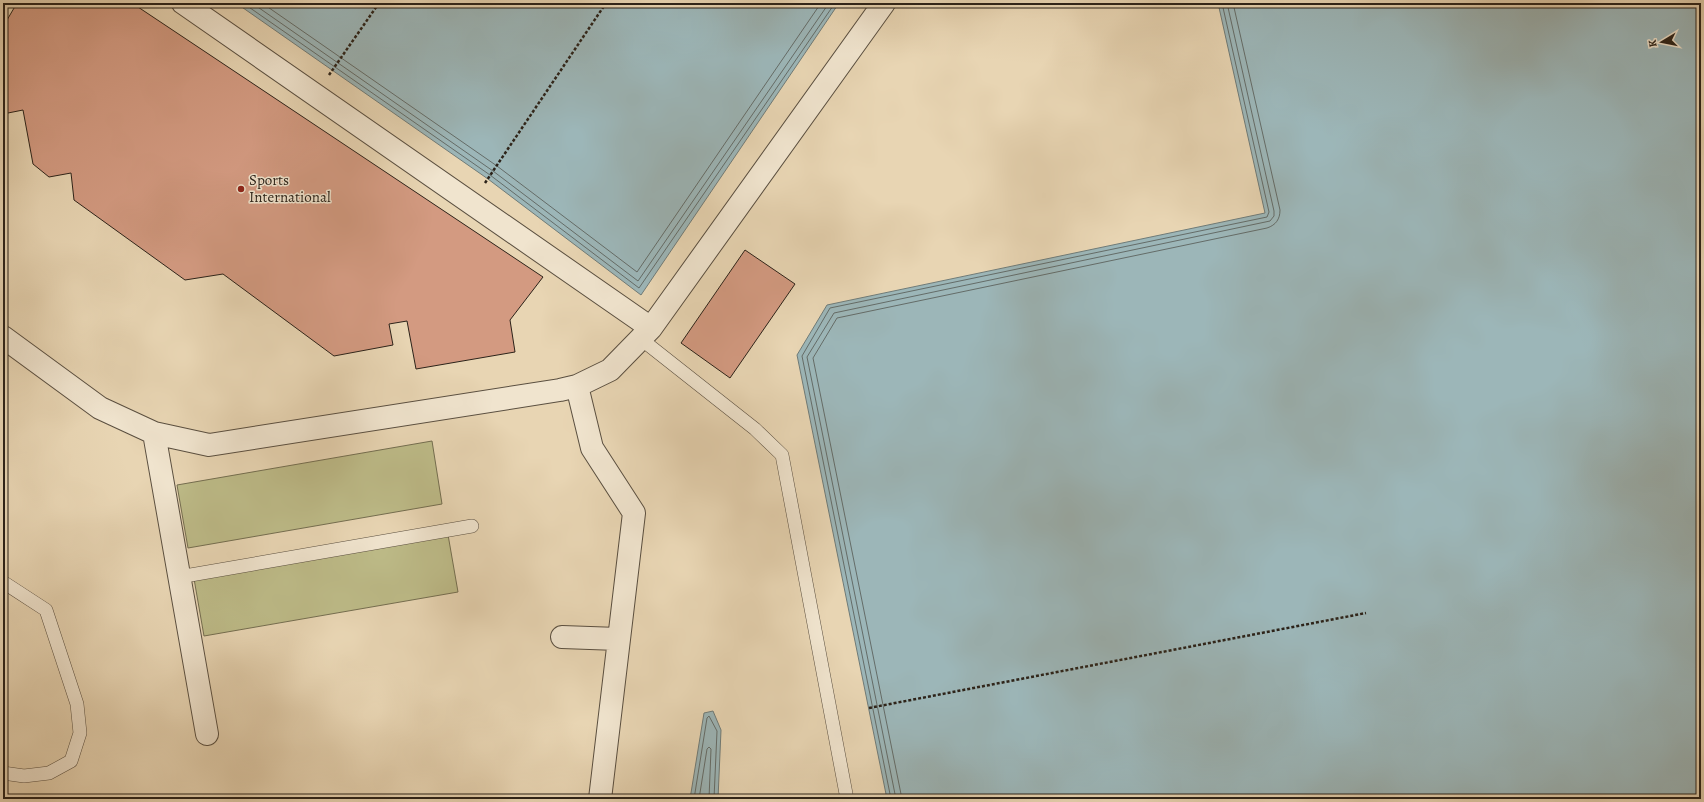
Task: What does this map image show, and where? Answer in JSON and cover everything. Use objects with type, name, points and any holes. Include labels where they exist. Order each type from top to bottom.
[{"type":"street","points":[[183,3],[472,204],[646,333]]},
{"type":"street","points":[[3,337],[100,408],[154,433],[209,445],[578,386],[610,370],[646,333],[884,3]]},
{"type":"street","points":[[578,386],[592,448],[634,513],[600,799]]},
{"type":"street","points":[[154,433],[207,734]]},
{"type":"street","points":[[562,637],[618,639]]},
{"type":"lane","points":[[646,333],[755,429],[782,455],[848,799]]},
{"type":"lane","points":[[179,577],[472,526]]},
{"type":"lane","points":[[3,582],[46,610],[77,704],[80,733],[71,761],[60,767],[48,773],[24,776],[3,773]]},
{"type":"path","points":[[315,95],[379,3]]},
{"type":"path","points":[[472,204],[606,3]]},
{"type":"path","points":[[869,708],[1366,613]]},
{"type":"shaded area","points":[[432,441],[442,504],[188,548],[177,485]]},
{"type":"shaded area","points":[[447,529],[458,592],[204,636],[193,573]]},
{"type":"water","points":[[236,3],[839,3],[641,295],[488,179]]},
{"type":"water","points":[[1218,3],[1701,3],[1701,799],[887,799],[797,355],[827,305],[1265,213]]},
{"type":"water","points":[[713,711],[721,730],[718,799],[690,799],[704,713]]},
{"type":"building","name":"Sports International","points":[[17,3],[132,3],[543,277],[510,320],[515,352],[416,369],[407,321],[389,324],[393,345],[334,356],[223,274],[185,280],[74,200],[71,173],[49,177],[33,164],[23,110],[3,114],[3,21],[7,20]]},
{"type":"building","points":[[745,250],[795,284],[730,378],[681,343]]},
{"type":"place","name":"Sports International","points":[[241,189]]}]
